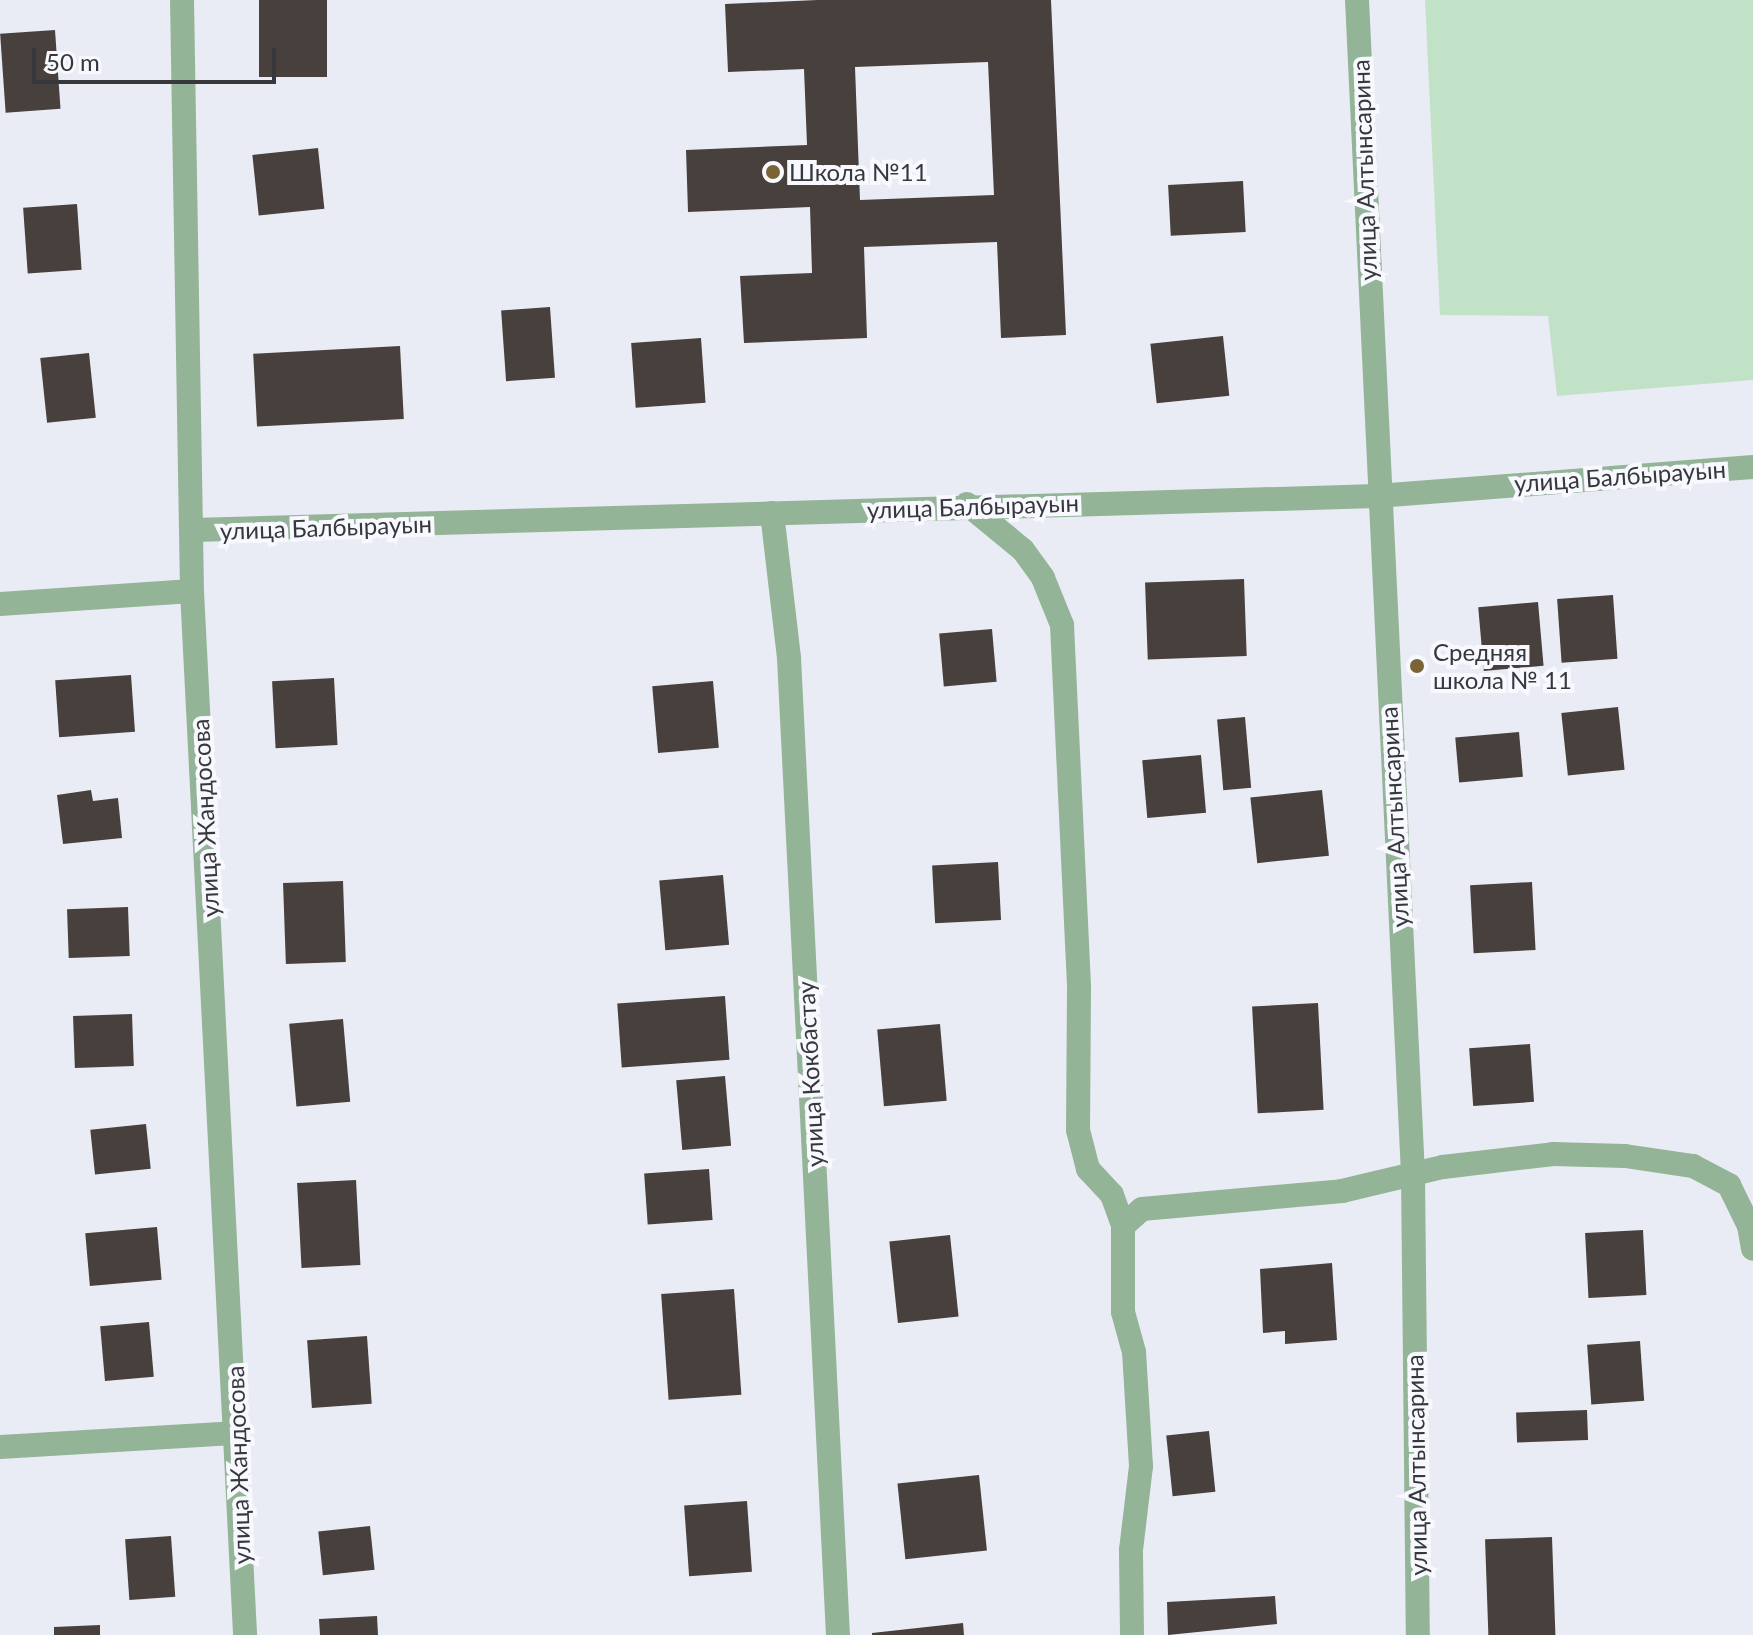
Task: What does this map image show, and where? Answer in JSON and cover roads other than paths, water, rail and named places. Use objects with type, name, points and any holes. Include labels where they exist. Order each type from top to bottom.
[{"type":"street","name":"улица Жандосова","points":[[182,0],[192,591],[238,1433],[245,1635]]},
{"type":"street","name":"улица Алтынсарина","points":[[1357,0],[1377,496],[1413,1175],[1418,1635]]},
{"type":"street","name":"улица Балбырауын","points":[[193,530],[772,513],[967,504],[1377,496],[1753,467]]},
{"type":"street","points":[[967,504],[1023,550],[1043,578],[1062,625],[1079,989],[1078,1130],[1088,1169],[1112,1195],[1123,1226],[1123,1312],[1134,1352],[1141,1466],[1131,1550],[1132,1635]]},
{"type":"street","name":"улица Кокбастау","points":[[772,513],[789,658],[838,1635]]},
{"type":"street","points":[[0,604],[192,591]]},
{"type":"street","points":[[1123,1226],[1142,1209],[1342,1191],[1413,1175],[1553,1154],[1625,1156],[1693,1166],[1729,1185],[1749,1226],[1753,1249]]},
{"type":"street","points":[[0,1447],[238,1433]]},
{"type":"place","name":"Школа №11","points":[[773,172]]},
{"type":"place","name":"Средняя школа № 11","points":[[1417,666]]}]
